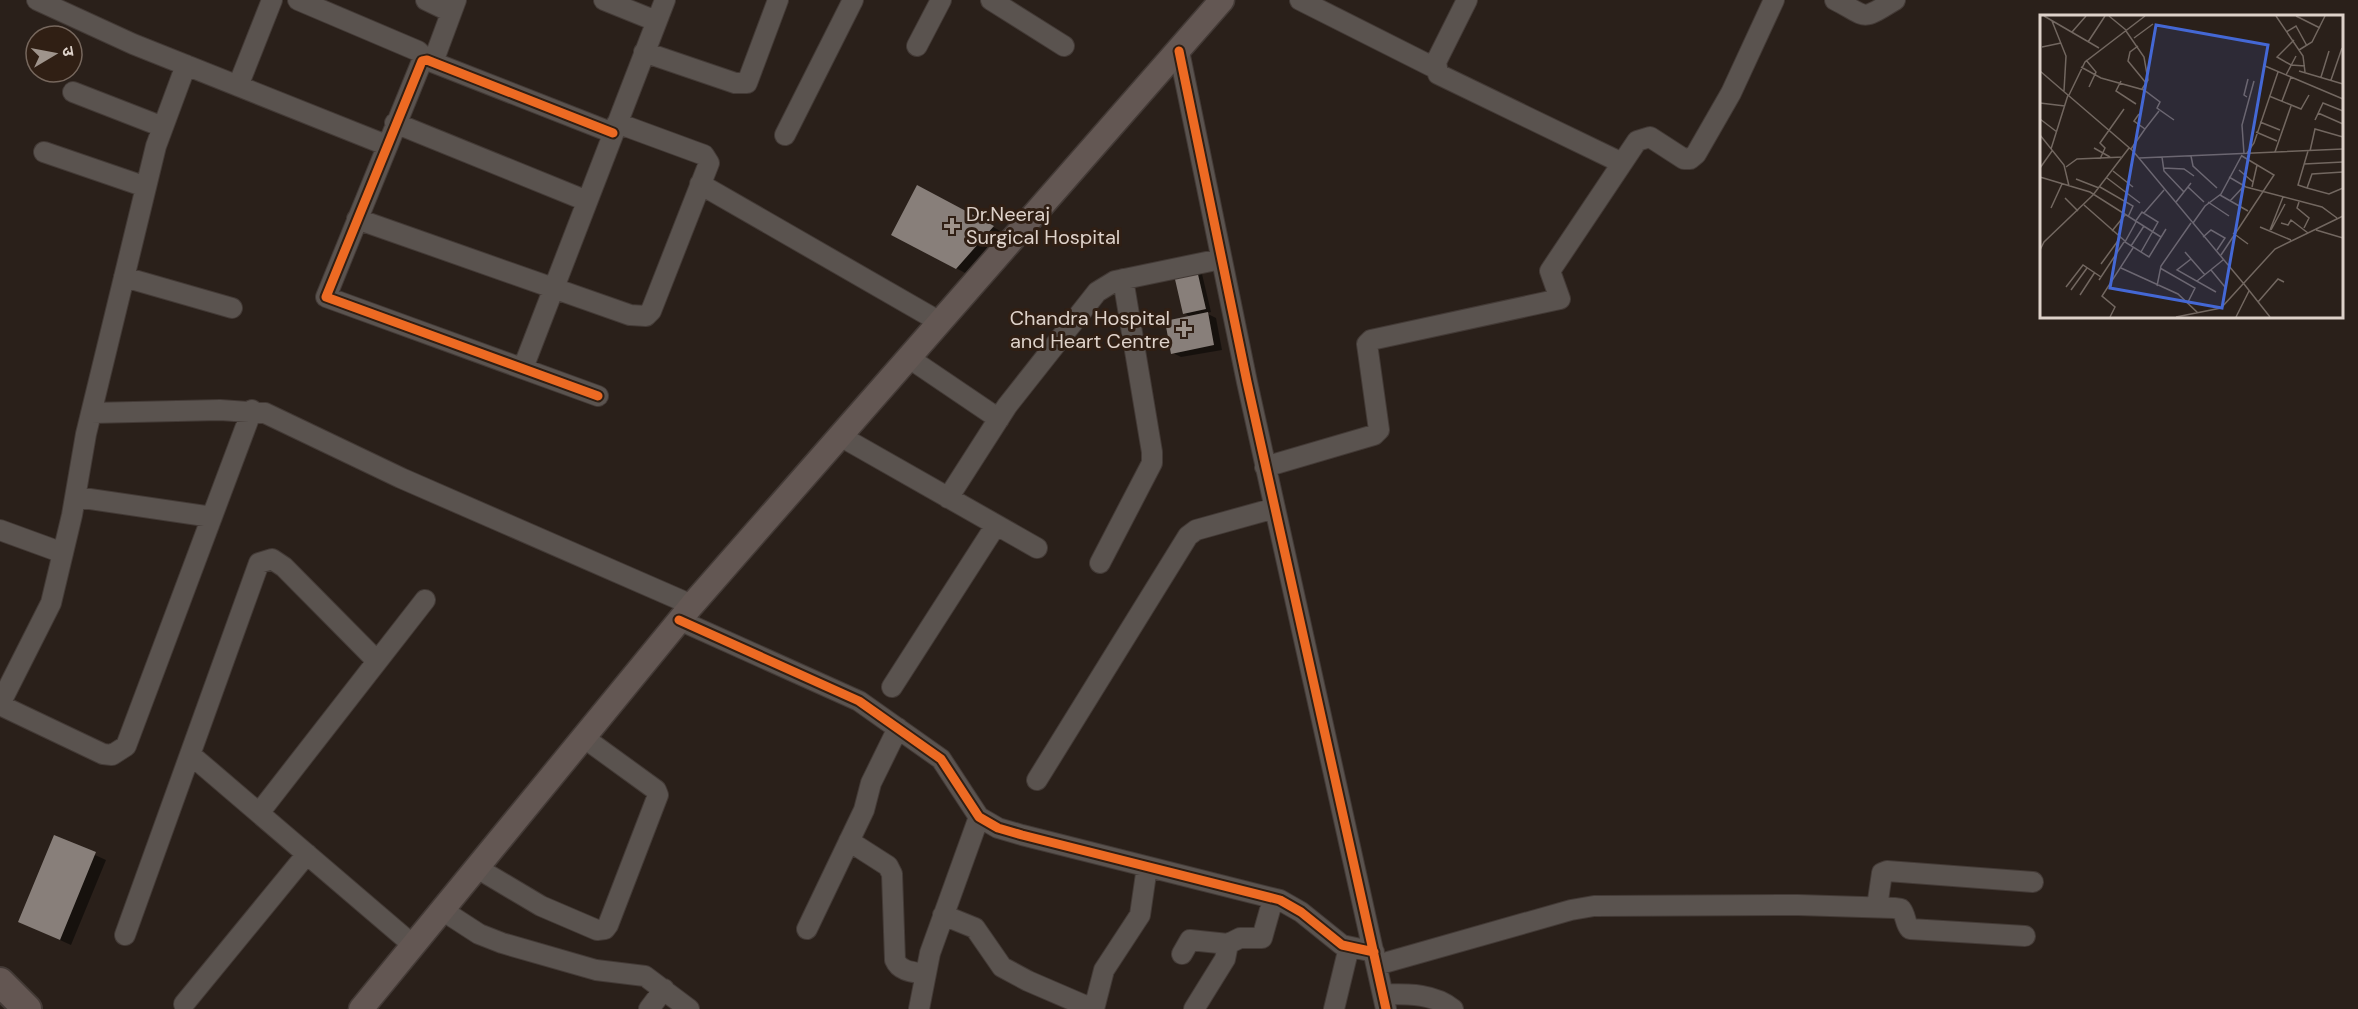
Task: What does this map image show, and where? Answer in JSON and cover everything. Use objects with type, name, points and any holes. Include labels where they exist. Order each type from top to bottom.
[{"type":"highway","points":[[0,982],[27,1009]]},
{"type":"main road","points":[[361,1009],[685,612],[1222,0]]},
{"type":"street","points":[[37,0],[186,65],[386,145]]},
{"type":"street","points":[[238,86],[272,0]]},
{"type":"street","points":[[298,0],[418,51],[430,61],[615,128],[704,155],[709,163],[651,312],[646,316],[630,315],[357,219]]},
{"type":"street","points":[[426,0],[453,6],[430,61],[418,66],[326,297],[598,396]]},
{"type":"street","points":[[604,0],[656,21]]},
{"type":"street","points":[[523,368],[665,0]]},
{"type":"street","points":[[644,52],[735,82],[747,83],[778,0]]},
{"type":"street","points":[[785,135],[853,0]]},
{"type":"street","points":[[917,46],[941,0]]},
{"type":"street","points":[[991,0],[1064,46]]},
{"type":"street","points":[[1300,0],[1435,68],[1438,74],[1622,163]]},
{"type":"street","points":[[1435,68],[1467,0]]},
{"type":"street","points":[[1266,467],[1374,435],[1379,430],[1367,345],[1371,340],[1560,299],[1550,271],[1637,141],[1650,137],[1684,159],[1690,159],[1696,154],[1731,93],[1774,0]]},
{"type":"street","points":[[1842,2],[1862,16],[1869,16],[1895,0]]},
{"type":"street","points":[[1179,51],[1266,467],[1385,1001],[1418,994],[1448,1004],[1454,1009]]},
{"type":"street","points":[[186,65],[163,127],[146,187],[91,413],[63,553],[45,619],[0,704],[103,754],[120,753],[126,746],[252,410]]},
{"type":"street","points":[[73,92],[163,127]]},
{"type":"street","points":[[395,123],[587,201]]},
{"type":"street","points":[[44,152],[146,187]]},
{"type":"street","points":[[700,184],[940,322]]},
{"type":"street","points":[[948,498],[999,419],[1097,292],[1106,285],[1123,279],[1221,259]]},
{"type":"street","points":[[124,277],[232,308]]},
{"type":"street","points":[[1100,563],[1152,464],[1152,452],[1123,279]]},
{"type":"street","points":[[909,358],[999,419]]},
{"type":"street","points":[[91,413],[252,410],[279,419],[685,612],[844,693],[941,759],[979,817],[998,828],[1273,899],[1290,905],[1337,942],[1375,958],[1571,910],[1594,906],[1644,904],[1901,909],[1910,929],[2025,936]]},
{"type":"street","points":[[840,436],[1037,548]]},
{"type":"street","points":[[76,497],[212,517]]},
{"type":"street","points":[[1037,780],[1188,536],[1196,530],[1275,508]]},
{"type":"street","points":[[892,687],[996,525]]},
{"type":"street","points":[[0,530],[63,553]]},
{"type":"street","points":[[125,935],[259,563],[272,559],[284,567],[377,661]]},
{"type":"street","points":[[259,813],[425,600]]},
{"type":"street","points":[[807,929],[867,804],[875,774],[898,728]]},
{"type":"street","points":[[477,868],[540,906],[597,930],[604,929],[608,925],[658,795],[656,790],[583,737]]},
{"type":"street","points":[[191,755],[413,945]]},
{"type":"street","points":[[919,1009],[930,953],[979,817]]},
{"type":"street","points":[[849,842],[888,866],[894,883],[897,966],[925,974]]},
{"type":"street","points":[[184,1004],[307,854]]},
{"type":"street","points":[[943,915],[975,928],[1002,967],[1028,981],[1093,1009],[1104,970],[1140,915],[1147,867]]},
{"type":"street","points":[[1877,907],[1880,880],[1882,873],[1887,871],[2033,882]]},
{"type":"street","points":[[1182,954],[1190,940],[1228,944],[1240,938],[1263,938],[1273,899]]},
{"type":"street","points":[[442,910],[472,930],[502,943],[596,970],[645,976],[689,1009]]},
{"type":"street","points":[[1194,1009],[1225,959],[1228,944]]},
{"type":"street","points":[[1334,1009],[1349,947]]},
{"type":"street","points":[[649,1009],[664,989]]},
{"type":"building","points":[[917,185],[994,226],[956,269],[891,235]]},
{"type":"building","points":[[1197,270],[1206,309],[1183,314],[1174,275]]},
{"type":"building","points":[[1208,312],[1214,345],[1171,354],[1165,321]]},
{"type":"building","points":[[54,835],[96,852],[60,940],[18,922]]},
{"type":"cycle path","points":[[1179,51],[1247,382],[1386,1009]]},
{"type":"cycle path","points":[[598,396],[326,297],[422,61],[427,60],[613,133]]},
{"type":"cycle path","points":[[679,620],[859,701],[941,759],[979,817],[998,828],[1280,900],[1301,912],[1342,945],[1374,952]]},
{"type":"place","name":"Dr.Neeraj Surgical Hospital","points":[[952,226]]},
{"type":"place","name":"Chandra Hospital and Heart Centre","points":[[1184,329]]}]
